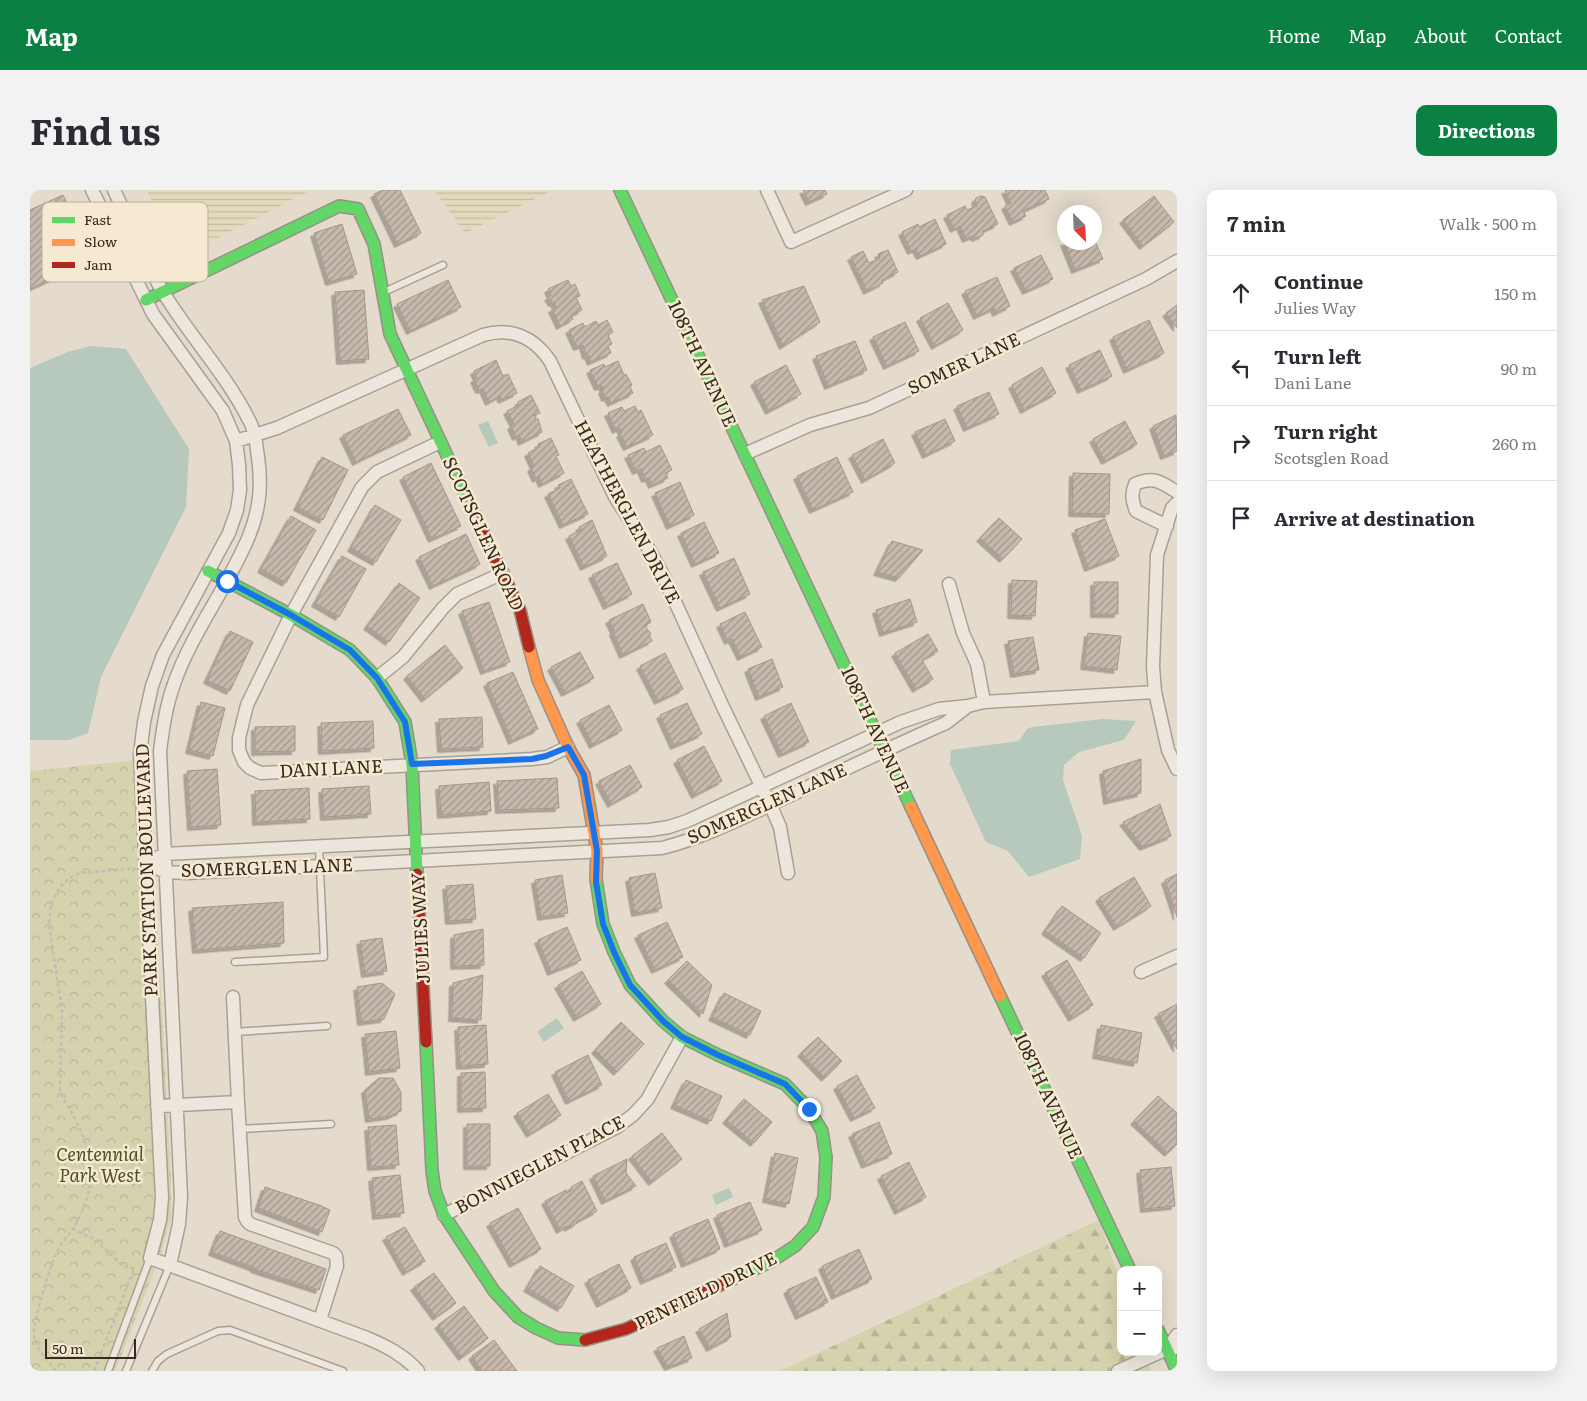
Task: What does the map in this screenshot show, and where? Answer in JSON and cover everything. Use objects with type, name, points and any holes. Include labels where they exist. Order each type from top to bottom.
[{"type":"street","name":"PARK STATION BOULEVARD","points":[[92,190],[98,202]]},
{"type":"street","name":"PARK STATION BOULEVARD","points":[[114,190],[120,202]]},
{"type":"street","name":"108TH AVENUE","points":[[620,190],[1128,1266]]},
{"type":"street","points":[[767,190],[792,242],[906,190]]},
{"type":"street","name":"SCOTSGLEN ROAD","points":[[208,270],[339,206],[358,210],[374,244],[390,334],[520,610],[538,680],[568,747],[584,775],[597,851],[596,882],[601,916],[614,952],[630,985],[663,1021],[682,1037],[785,1084],[809,1109],[822,1131],[826,1157],[824,1197]]},
{"type":"street","name":"SOMER LANE","points":[[744,454],[810,424],[869,408],[1146,280],[1177,261]]},
{"type":"street","name":"PARK STATION BOULEVARD","points":[[137,282],[154,314],[222,411],[236,440],[240,490],[237,510],[229,533],[163,655],[152,686],[144,722],[140,754],[162,1198],[160,1220],[150,1258]]},
{"type":"street","name":"PARK STATION BOULEVARD","points":[[158,282],[163,292],[249,418],[255,434],[261,486],[258,508],[249,535],[227,581],[182,663],[173,684],[166,709],[160,751],[181,1197],[179,1224],[170,1265]]},
{"type":"street","name":"SCOTSGLEN ROAD","points":[[146,300],[183,282]]},
{"type":"street","name":"HEATHERGLEN DRIVE","points":[[236,440],[277,428],[483,334],[510,332],[526,338],[540,348],[550,361],[615,497],[661,571],[780,827],[788,873]]},
{"type":"street","points":[[291,615],[362,487],[377,472],[440,442]]},
{"type":"street","points":[[1167,526],[1136,511],[1132,502],[1132,492],[1135,484],[1145,480],[1157,480],[1177,492]]},
{"type":"street","points":[[1177,502],[1172,508],[1157,555],[1153,667],[1155,692],[1168,750],[1177,769]]},
{"type":"street","name":"JULIES WAY","points":[[208,571],[291,615],[350,650],[377,678],[405,722],[412,764],[432,1170],[435,1191],[444,1215],[494,1291],[518,1317],[558,1338]]},
{"type":"street","points":[[377,678],[403,658],[443,608],[457,594],[503,573]]},
{"type":"street","points":[[949,584],[963,633],[977,664],[984,702]]},
{"type":"street","name":"DANI LANE","points":[[291,615],[246,705],[239,738],[239,750],[244,762],[250,768],[261,773],[532,759],[546,756],[568,747]]},
{"type":"street","name":"SOMERGLEN LANE","points":[[145,864],[164,854],[416,843],[650,830],[669,827],[687,821],[876,732],[939,709],[984,702],[1155,692]]},
{"type":"street","name":"SOMERGLEN LANE","points":[[145,864],[165,872],[187,873],[662,848],[708,833],[884,750],[946,723],[968,706]]},
{"type":"street","points":[[1141,972],[1177,956]]},
{"type":"street","points":[[234,997],[245,1217],[250,1224],[333,1253],[336,1256],[338,1266],[320,1320]]},
{"type":"street","name":"BONNIEGLEN PLACE","points":[[444,1215],[617,1127],[633,1116],[648,1100],[682,1037]]},
{"type":"street","points":[[157,1106],[238,1102]]},
{"type":"street","name":"PENFIELD DRIVE","points":[[558,1338],[582,1342],[626,1330],[772,1261],[795,1246],[813,1227],[824,1197]]},
{"type":"street","points":[[150,1258],[320,1320],[392,1349],[412,1363],[418,1371]]},
{"type":"street","points":[[1162,1335],[1172,1349],[1177,1371]]},
{"type":"street","points":[[1118,1371],[1172,1349],[1177,1336]]},
{"type":"lane","points":[[383,293],[443,265]]},
{"type":"lane","points":[[235,962],[324,957],[319,847]]},
{"type":"lane","points":[[235,1032],[327,1026]]},
{"type":"lane","points":[[240,1129],[332,1124]]},
{"type":"lane","points":[[108,1371],[150,1258]]},
{"type":"lane","points":[[126,1371],[170,1265]]},
{"type":"lane","points":[[152,1371],[158,1361],[167,1354],[218,1331],[230,1330],[343,1371]]},
{"type":"path","points":[[56,1371],[37,1346],[33,1334],[49,1270],[59,1247],[81,1213],[89,1192],[91,1158],[60,1090],[62,1011],[55,952],[49,924],[51,904],[57,892],[69,878],[80,873],[132,869],[145,864]]},
{"type":"path","points":[[72,1229],[94,1239],[124,1266],[144,1274]]},
{"type":"path","points":[[94,1371],[134,1269]]},
{"type":"shaded area","points":[[147,190],[311,190],[208,243],[208,202],[152,202]]},
{"type":"shaded area","points":[[434,190],[553,190],[465,233]]},
{"type":"shaded area","points":[[90,346],[126,349],[189,449],[186,507],[101,677],[88,733],[69,740],[30,740],[30,368],[68,352]]},
{"type":"shaded area","points":[[488,421],[498,443],[489,447],[478,425]]},
{"type":"shaded area","points":[[1103,719],[1136,721],[1124,740],[1079,752],[1064,765],[1063,780],[1082,836],[1080,859],[1029,877],[1008,851],[986,842],[950,764],[951,750],[1019,741],[1027,729],[1032,727]]},
{"type":"shaded area","points":[[557,1018],[564,1028],[544,1042],[537,1032]]},
{"type":"shaded area","points":[[729,1188],[733,1197],[716,1205],[712,1195]]},
{"type":"green space","name":"Centennial Park West","points":[[148,759],[171,1174],[171,1217],[161,1254],[115,1371],[30,1371],[30,771]]},
{"type":"green space","points":[[1099,1220],[1117,1272],[1117,1356],[1145,1356],[1150,1371],[780,1371]]},
{"type":"building","points":[[383,190],[400,190],[421,233],[398,244],[374,194]]},
{"type":"building","points":[[803,190],[825,190],[827,194],[809,202]]},
{"type":"building","points":[[1005,190],[1045,190],[1049,199],[1023,211],[1026,216],[1013,222],[1005,206],[1011,203]]},
{"type":"building","points":[[63,195],[66,202],[48,202]]},
{"type":"building","points":[[1154,196],[1174,222],[1143,246],[1123,220]]},
{"type":"building","points":[[985,197],[998,224],[983,231],[983,235],[966,239],[960,226],[954,229],[947,215],[965,206],[967,210],[977,206],[976,198]]},
{"type":"building","points":[[42,205],[42,282],[45,282],[30,289],[30,210]]},
{"type":"building","points":[[935,219],[946,244],[920,256],[916,249],[911,251],[902,232],[918,224],[919,227]]},
{"type":"building","points":[[342,224],[357,274],[329,282],[314,233]]},
{"type":"building","points":[[888,250],[898,272],[882,280],[883,283],[867,291],[851,257],[863,251],[869,263],[880,258],[878,254]]},
{"type":"building","points":[[1067,250],[1099,250],[1103,259],[1075,270]]},
{"type":"building","points":[[1041,255],[1053,279],[1026,291],[1014,268]]},
{"type":"building","points":[[997,277],[1010,306],[996,313],[994,308],[977,316],[965,291]]},
{"type":"building","points":[[448,280],[461,307],[410,331],[397,304]]},
{"type":"building","points":[[568,280],[571,286],[575,284],[580,296],[576,297],[582,310],[571,315],[573,319],[560,326],[552,309],[556,307],[554,302],[552,303],[548,297],[551,296],[548,289]]},
{"type":"building","points":[[804,286],[820,322],[783,346],[762,300]]},
{"type":"building","points":[[364,290],[369,359],[340,361],[335,292]]},
{"type":"building","points":[[948,303],[963,330],[935,346],[920,318]]},
{"type":"building","points":[[1177,305],[1177,328],[1166,313]]},
{"type":"building","points":[[607,320],[613,332],[608,335],[612,344],[608,346],[611,353],[591,362],[588,355],[586,356],[583,345],[577,347],[569,330],[583,323],[585,327],[596,321],[598,325]]},
{"type":"building","points":[[1149,320],[1164,353],[1127,370],[1113,337]]},
{"type":"building","points":[[905,322],[919,351],[887,366],[873,337]]},
{"type":"building","points":[[855,341],[867,370],[828,386],[816,356]]},
{"type":"building","points":[[1100,350],[1112,376],[1081,390],[1069,365]]},
{"type":"building","points":[[496,360],[503,376],[508,374],[517,393],[502,400],[500,396],[489,402],[483,389],[479,390],[474,379],[477,378],[474,371]]},
{"type":"building","points":[[618,361],[624,375],[626,374],[632,385],[630,387],[633,393],[611,403],[608,397],[605,398],[602,386],[598,387],[590,370],[604,364],[605,367]]},
{"type":"building","points":[[786,365],[801,394],[769,411],[754,382]]},
{"type":"building","points":[[1042,367],[1056,393],[1024,410],[1012,385]]},
{"type":"building","points":[[989,392],[999,414],[967,428],[957,406]]},
{"type":"building","points":[[531,395],[540,413],[534,415],[538,419],[542,432],[522,442],[519,435],[516,437],[511,426],[514,424],[507,411],[519,405],[518,402]]},
{"type":"building","points":[[635,406],[638,412],[641,410],[653,435],[627,447],[620,434],[622,432],[620,428],[616,430],[608,413],[622,407],[624,411]]},
{"type":"building","points":[[398,409],[411,435],[356,462],[343,435]]},
{"type":"building","points":[[1176,415],[1177,451],[1164,456],[1153,426]]},
{"type":"building","points":[[945,419],[955,441],[926,455],[915,432]]},
{"type":"building","points":[[1125,421],[1137,444],[1105,461],[1093,439]]},
{"type":"building","points":[[551,438],[559,455],[556,456],[564,473],[542,484],[539,477],[536,479],[531,468],[534,466],[528,453],[539,447],[538,444]]},
{"type":"building","points":[[883,439],[895,463],[865,480],[852,455]]},
{"type":"building","points":[[660,445],[672,470],[665,473],[668,478],[652,485],[649,478],[645,479],[641,469],[636,471],[628,455],[644,448],[646,452]]},
{"type":"building","points":[[322,457],[348,470],[323,520],[297,507]]},
{"type":"building","points":[[837,457],[853,492],[813,510],[797,476]]},
{"type":"building","points":[[431,463],[461,526],[432,539],[403,477]]},
{"type":"building","points":[[1073,473],[1110,474],[1109,514],[1072,513]]},
{"type":"building","points":[[571,479],[588,514],[563,525],[548,494],[560,488],[558,485]]},
{"type":"building","points":[[680,482],[694,515],[670,526],[655,493]]},
{"type":"building","points":[[375,505],[401,520],[376,562],[351,548]]},
{"type":"building","points":[[291,516],[316,530],[286,583],[261,569]]},
{"type":"building","points":[[999,518],[1022,539],[1003,559],[980,538]]},
{"type":"building","points":[[1105,519],[1119,556],[1088,568],[1075,530]]},
{"type":"building","points":[[592,520],[607,556],[584,567],[569,536],[581,530],[579,527]]},
{"type":"building","points":[[704,522],[719,553],[695,564],[681,533]]},
{"type":"building","points":[[466,534],[480,564],[433,586],[419,557]]},
{"type":"building","points":[[892,541],[923,550],[899,578],[877,572]]},
{"type":"building","points":[[342,556],[366,569],[339,617],[315,603]]},
{"type":"building","points":[[734,558],[750,594],[720,608],[703,572]]},
{"type":"building","points":[[617,563],[632,594],[607,606],[592,575]]},
{"type":"building","points":[[1012,580],[1037,581],[1035,616],[1011,615]]},
{"type":"building","points":[[1094,582],[1118,582],[1118,614],[1094,614]]},
{"type":"building","points":[[399,583],[420,598],[389,642],[367,626]]},
{"type":"building","points":[[910,599],[917,622],[883,633],[876,610]]},
{"type":"building","points":[[489,602],[510,662],[484,671],[462,611]]},
{"type":"building","points":[[643,604],[651,622],[645,626],[651,634],[649,635],[652,641],[623,655],[609,620]]},
{"type":"building","points":[[745,612],[762,647],[741,657],[732,639],[728,641],[720,624]]},
{"type":"building","points":[[230,631],[253,642],[230,691],[207,680]]},
{"type":"building","points":[[1088,633],[1121,636],[1117,670],[1084,666]]},
{"type":"building","points":[[928,634],[938,651],[922,660],[933,679],[916,689],[895,653]]},
{"type":"building","points":[[1033,637],[1039,670],[1014,674],[1008,641]]},
{"type":"building","points":[[445,645],[463,668],[425,699],[407,676]]},
{"type":"building","points":[[580,652],[594,678],[565,693],[551,667]]},
{"type":"building","points":[[665,653],[683,689],[658,701],[640,666]]},
{"type":"building","points":[[772,659],[783,687],[759,697],[748,669]]},
{"type":"building","points":[[513,672],[538,729],[512,741],[487,683]]},
{"type":"building","points":[[201,702],[225,708],[213,756],[189,750]]},
{"type":"building","points":[[687,703],[702,734],[674,746],[660,715]]},
{"type":"building","points":[[791,703],[809,742],[782,754],[764,716]]},
{"type":"building","points":[[609,705],[622,730],[593,745],[580,720]]},
{"type":"building","points":[[482,717],[483,747],[441,749],[439,719]]},
{"type":"building","points":[[373,721],[374,748],[322,751],[321,723]]},
{"type":"building","points":[[295,726],[295,751],[255,752],[255,727]]},
{"type":"building","points":[[704,746],[722,781],[695,795],[677,760]]},
{"type":"building","points":[[1141,759],[1141,793],[1107,801],[1103,771]]},
{"type":"building","points":[[630,765],[642,787],[611,804],[599,781]]},
{"type":"building","points":[[217,769],[221,825],[191,827],[187,771]]},
{"type":"building","points":[[557,778],[559,808],[499,810],[497,781]]},
{"type":"building","points":[[489,782],[491,811],[441,815],[439,786]]},
{"type":"building","points":[[369,786],[371,814],[324,817],[322,789]]},
{"type":"building","points":[[309,788],[310,819],[256,822],[255,791]]},
{"type":"building","points":[[1160,804],[1171,836],[1143,847],[1123,822]]},
{"type":"building","points":[[655,873],[662,908],[635,913],[629,878]]},
{"type":"building","points":[[1177,874],[1177,917],[1165,880]]},
{"type":"building","points":[[562,875],[568,913],[541,917],[535,880]]},
{"type":"building","points":[[1134,877],[1151,906],[1117,927],[1099,898]]},
{"type":"building","points":[[473,884],[476,919],[449,921],[446,886]]},
{"type":"building","points":[[283,902],[284,943],[196,950],[192,908]]},
{"type":"building","points":[[1062,906],[1101,933],[1084,958],[1045,931]]},
{"type":"building","points":[[667,922],[683,957],[655,970],[638,935]]},
{"type":"building","points":[[567,927],[581,960],[551,972],[538,940]]},
{"type":"building","points":[[483,929],[484,965],[454,966],[454,935]]},
{"type":"building","points":[[382,938],[387,971],[365,974],[360,941]]},
{"type":"building","points":[[1067,960],[1093,1005],[1072,1018],[1045,973]]},
{"type":"building","points":[[687,961],[712,985],[703,1014],[668,980]]},
{"type":"building","points":[[582,971],[601,1004],[577,1018],[558,985]]},
{"type":"building","points":[[483,975],[481,1020],[452,1018],[453,983]]},
{"type":"building","points":[[382,983],[395,994],[384,1019],[361,1022],[357,987]]},
{"type":"building","points":[[724,993],[761,1011],[750,1035],[712,1017]]},
{"type":"building","points":[[1177,1004],[1177,1049],[1158,1014]]},
{"type":"building","points":[[621,1022],[644,1044],[617,1072],[595,1050]]},
{"type":"building","points":[[486,1025],[488,1064],[460,1066],[458,1027]]},
{"type":"building","points":[[1101,1025],[1142,1033],[1137,1063],[1096,1055]]},
{"type":"building","points":[[396,1031],[400,1068],[369,1072],[365,1034]]},
{"type":"building","points":[[818,1037],[842,1061],[825,1078],[801,1053]]},
{"type":"building","points":[[588,1055],[602,1085],[569,1101],[555,1072]]},
{"type":"building","points":[[485,1072],[486,1108],[461,1109],[461,1073]]},
{"type":"building","points":[[857,1075],[875,1108],[854,1118],[837,1086]]},
{"type":"building","points":[[379,1078],[393,1078],[401,1092],[401,1111],[390,1116],[369,1119],[365,1090]]},
{"type":"building","points":[[686,1080],[722,1096],[711,1121],[674,1105]]},
{"type":"building","points":[[548,1094],[561,1115],[530,1134],[517,1113]]},
{"type":"building","points":[[1158,1096],[1177,1113],[1177,1144],[1168,1153],[1134,1121]]},
{"type":"building","points":[[744,1099],[772,1122],[754,1143],[726,1120]]},
{"type":"building","points":[[879,1122],[892,1154],[865,1165],[852,1134]]},
{"type":"building","points":[[467,1124],[490,1124],[490,1166],[467,1166]]},
{"type":"building","points":[[396,1125],[399,1165],[371,1167],[368,1127]]},
{"type":"building","points":[[662,1133],[682,1159],[652,1182],[632,1156]]},
{"type":"building","points":[[775,1153],[798,1158],[789,1204],[766,1199]]},
{"type":"building","points":[[627,1159],[626,1173],[636,1186],[605,1201],[593,1176]]},
{"type":"building","points":[[909,1162],[926,1197],[898,1211],[881,1176]]},
{"type":"building","points":[[1171,1167],[1175,1206],[1144,1209],[1140,1170]]},
{"type":"building","points":[[400,1175],[404,1213],[376,1216],[372,1178]]},
{"type":"building","points":[[582,1181],[597,1211],[568,1228],[567,1226],[560,1230],[545,1201],[566,1190],[567,1193],[572,1190],[571,1187]]},
{"type":"building","points":[[265,1187],[330,1210],[322,1232],[258,1208]]},
{"type":"building","points":[[750,1202],[762,1230],[728,1244],[717,1215]]},
{"type":"building","points":[[518,1208],[541,1249],[513,1264],[490,1223]]},
{"type":"building","points":[[708,1219],[720,1249],[685,1264],[673,1234]]},
{"type":"building","points":[[405,1227],[425,1261],[406,1272],[386,1237]]},
{"type":"building","points":[[220,1231],[326,1269],[319,1290],[254,1269],[212,1252]]},
{"type":"building","points":[[666,1243],[676,1267],[644,1281],[634,1257]]},
{"type":"building","points":[[859,1249],[872,1279],[835,1296],[822,1266]]},
{"type":"building","points":[[619,1264],[631,1288],[600,1304],[588,1280]]},
{"type":"building","points":[[540,1266],[574,1286],[561,1308],[527,1288]]},
{"type":"building","points":[[434,1273],[456,1303],[436,1317],[414,1287]]},
{"type":"building","points":[[816,1277],[828,1302],[799,1316],[787,1290]]},
{"type":"building","points":[[464,1306],[488,1338],[462,1357],[438,1325]]},
{"type":"building","points":[[727,1313],[731,1337],[710,1348],[699,1329]]},
{"type":"building","points":[[684,1336],[692,1358],[668,1367],[657,1348]]},
{"type":"building","points":[[494,1340],[517,1371],[482,1371],[472,1356]]},
{"type":"traffic: fast","points":[[620,190],[911,807]]},
{"type":"traffic: fast","points":[[208,270],[339,206],[358,209],[374,244],[390,334],[474,513]]},
{"type":"traffic: fast","points":[[146,300],[183,282]]},
{"type":"traffic: fast","points":[[208,571],[291,615],[350,650],[377,678],[405,722],[412,764],[417,874]]},
{"type":"traffic: fast","points":[[596,879],[603,924],[630,985],[663,1021],[682,1037],[785,1084],[809,1109],[822,1131],[826,1157],[824,1197],[813,1227],[795,1246],[772,1261],[731,1280]]},
{"type":"traffic: fast","points":[[1000,996],[1128,1266]]},
{"type":"traffic: fast","points":[[426,1042],[432,1171],[435,1191],[444,1215],[494,1291],[518,1317],[558,1338],[585,1340]]},
{"type":"traffic: fast","points":[[1162,1339],[1177,1371]]},
{"type":"traffic: slow","points":[[529,647],[538,680],[568,747],[584,775],[597,851],[596,879]]},
{"type":"traffic: slow","points":[[911,807],[1000,996]]},
{"type":"traffic: jam","points":[[474,513],[520,610],[529,647]]},
{"type":"traffic: jam","points":[[417,874],[426,1042]]},
{"type":"traffic: jam","points":[[585,1340],[626,1329],[731,1280]]},
{"type":"route","points":[[227,581],[291,615],[350,650],[377,678],[405,722],[412,764],[532,759],[546,756],[568,747],[584,775],[597,851],[596,882],[603,924],[630,985],[663,1021],[682,1037],[785,1084],[809,1109]]}]
